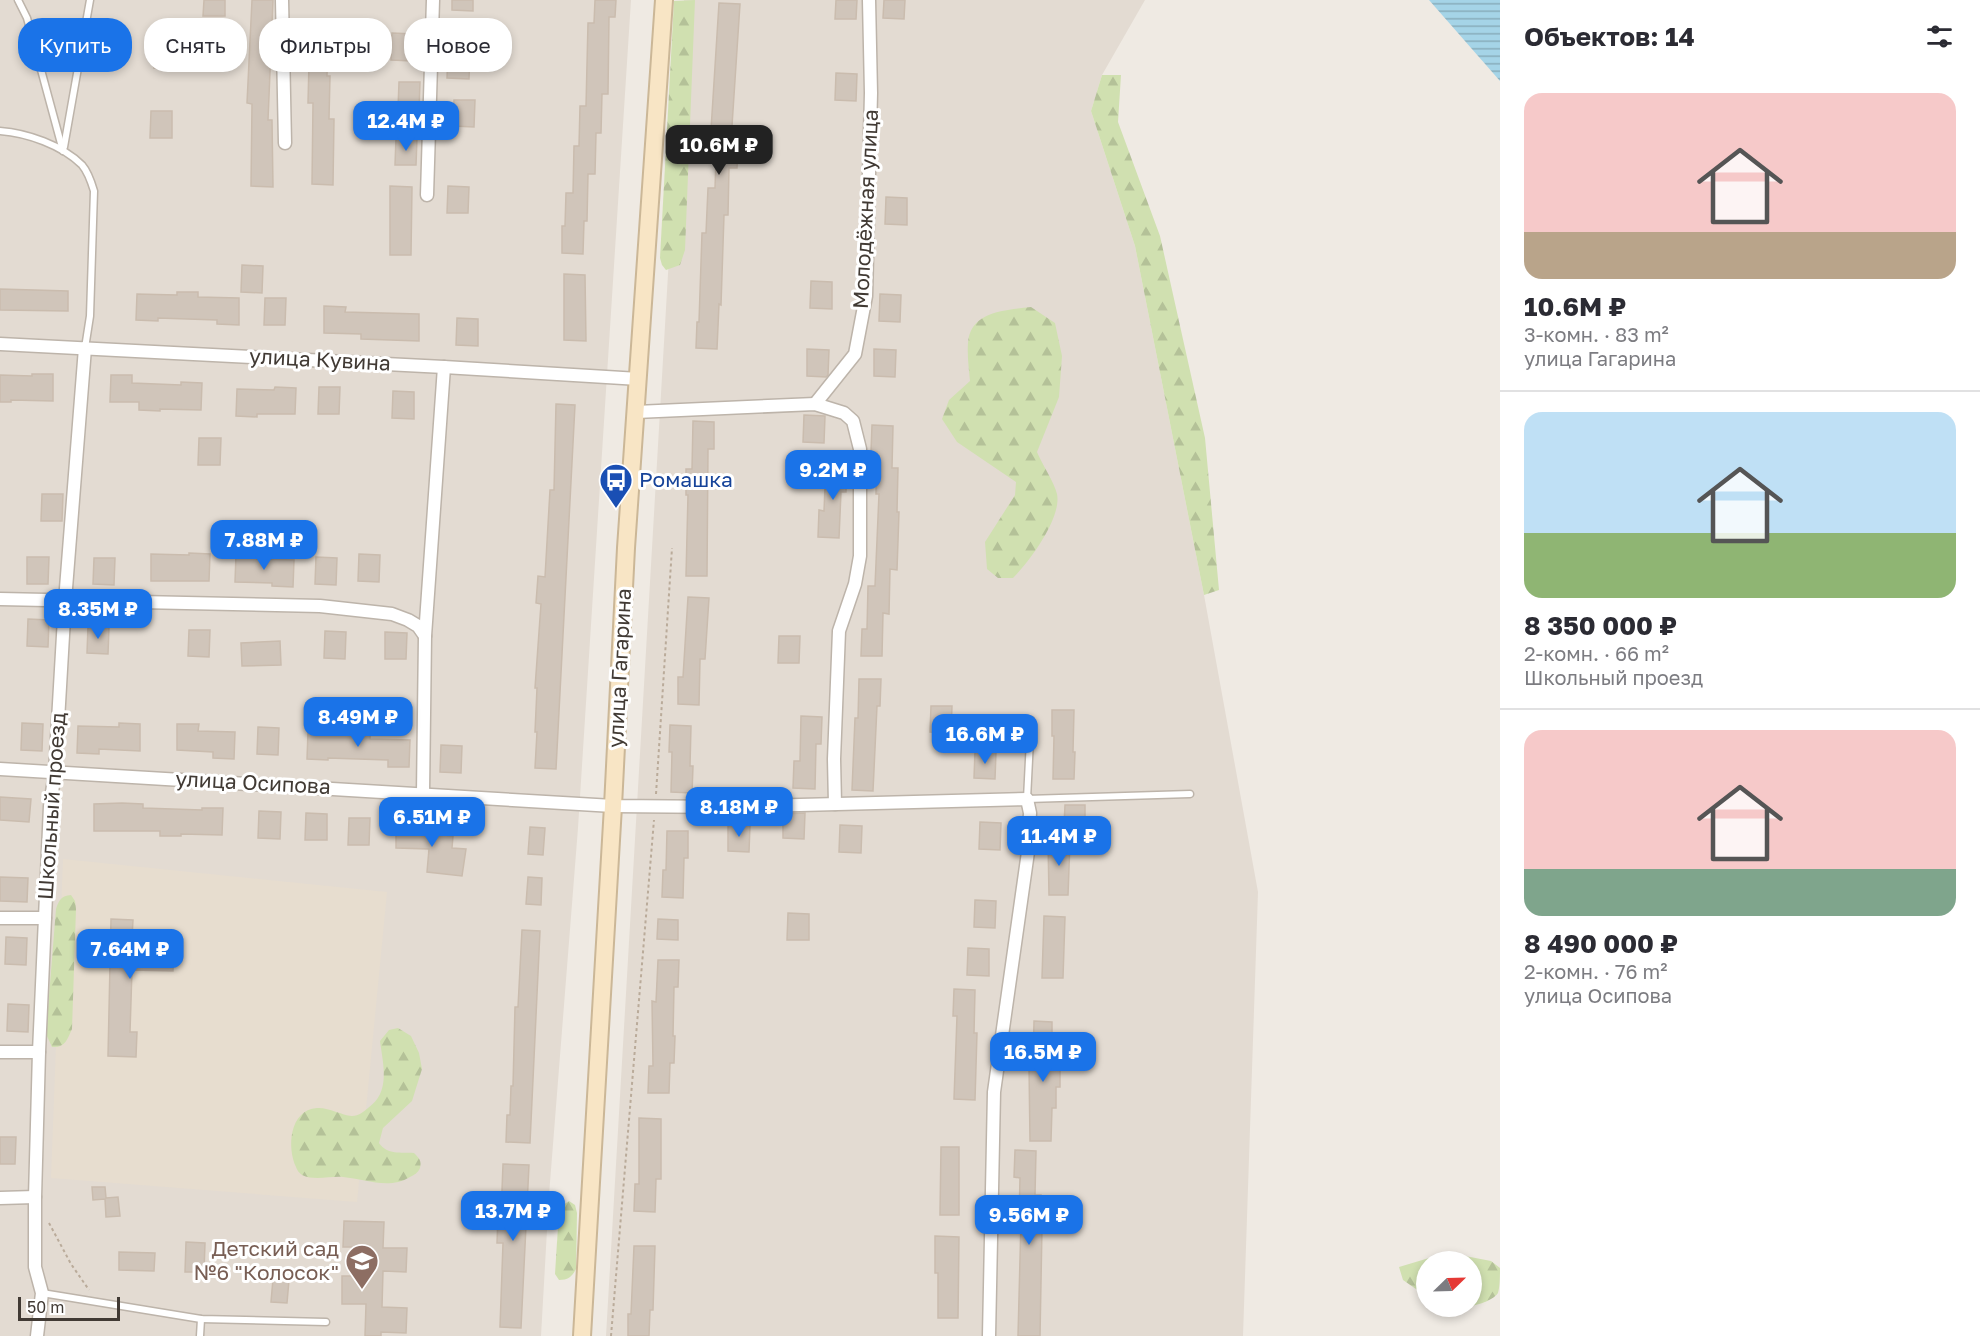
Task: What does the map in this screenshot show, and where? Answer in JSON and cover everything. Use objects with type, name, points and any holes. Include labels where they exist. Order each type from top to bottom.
[{"type":"main road","name":"улица Гагарина","points":[[582,1336],[614,806],[626,558],[664,0]]},
{"type":"street","points":[[282,0],[285,143]]},
{"type":"street","points":[[427,195],[433,0]]},
{"type":"street","name":"Молодёжная улица","points":[[815,404],[855,354],[866,296],[871,93],[869,0]]},
{"type":"street","name":"улица Кувина","points":[[0,344],[444,366],[639,379]]},
{"type":"street","name":"Школьный проезд","points":[[37,1336],[42,1293],[34,1267],[35,1197],[50,806],[55,772],[65,601],[85,348]]},
{"type":"street","points":[[423,793],[425,636],[444,366]]},
{"type":"street","points":[[636,412],[815,404],[844,413],[853,421],[860,448],[860,556],[855,584],[839,632],[834,759],[835,804]]},
{"type":"street","points":[[0,599],[320,606],[392,614],[418,626],[425,636]]},
{"type":"street","name":"улица Осипова","points":[[0,769],[614,806],[1027,799]]},
{"type":"street","points":[[989,1336],[994,1092],[1028,852],[1030,813],[1027,799]]},
{"type":"street","points":[[0,918],[45,918]]},
{"type":"street","points":[[0,1052],[39,1052]]},
{"type":"street","points":[[0,1198],[35,1197]]},
{"type":"lane","points":[[18,0],[27,18],[63,151]]},
{"type":"lane","points":[[63,151],[90,0]]},
{"type":"lane","points":[[0,131],[41,140],[63,151],[81,165],[90,177],[93,190],[90,316],[85,348]]},
{"type":"lane","points":[[1031,720],[1027,799],[1190,794]]},
{"type":"lane","points":[[42,1293],[201,1319],[326,1322]]},
{"type":"lane","points":[[200,1336],[201,1319]]},
{"type":"path","points":[[611,1336],[655,806],[672,548]]},
{"type":"path","points":[[35,1197],[71,1264],[97,1302]]},
{"type":"shaded area","points":[[0,0],[631,0],[578,828],[549,1195],[541,1336],[0,1336]]},
{"type":"shaded area","points":[[684,0],[1145,0],[1102,75],[1091,111],[1135,246],[1204,595],[1258,892],[1243,1336],[606,1336]]},
{"type":"shaded area","points":[[63,859],[387,892],[357,1202],[51,1178]]},
{"type":"green space","points":[[695,0],[685,250],[680,265],[666,270],[660,258],[674,1]]},
{"type":"green space","points":[[1102,75],[1121,75],[1118,122],[1160,236],[1205,438],[1219,590],[1204,595],[1135,246],[1091,111]]},
{"type":"green space","points":[[1031,307],[1055,323],[1062,356],[1059,397],[1037,452],[1057,494],[1057,504],[1043,539],[1027,562],[1013,578],[998,578],[987,569],[985,542],[1015,495],[1016,482],[957,442],[942,419],[949,400],[970,381],[968,343],[970,332],[975,324],[991,314]]},
{"type":"green space","points":[[71,895],[76,909],[72,1029],[63,1045],[52,1047],[46,1034],[56,909],[61,899]]},
{"type":"green space","points":[[398,1028],[411,1036],[419,1053],[422,1069],[412,1101],[383,1128],[379,1143],[390,1151],[414,1153],[420,1161],[419,1170],[414,1175],[394,1183],[302,1175],[293,1159],[291,1141],[301,1115],[308,1110],[321,1108],[354,1116],[359,1115],[375,1102],[383,1086],[384,1078],[380,1041],[389,1030]]},
{"type":"green space","points":[[569,1201],[575,1205],[577,1213],[576,1269],[569,1278],[559,1280],[555,1274],[559,1211]]},
{"type":"green space","points":[[1482,1259],[1491,1261],[1500,1268],[1498,1293],[1482,1303]]},
{"type":"green space","points":[[1416,1262],[1416,1289],[1403,1280],[1399,1267]]},
{"type":"water","points":[[1429,0],[1500,0],[1500,81]]},
{"type":"building","points":[[204,0],[225,0],[225,16],[203,16]]},
{"type":"building","points":[[252,0],[273,0],[272,18],[259,18],[259,72],[270,72],[268,120],[272,120],[273,187],[251,186],[252,104],[247,103]]},
{"type":"building","points":[[452,0],[473,0],[473,11],[452,10]]},
{"type":"building","points":[[595,0],[616,0],[615,17],[609,17],[608,94],[602,94],[601,133],[596,133],[595,174],[588,174],[587,221],[584,221],[583,254],[562,253],[566,193],[573,193],[574,146],[579,146],[580,106],[586,106],[588,23],[594,23]]},
{"type":"building","points":[[836,0],[857,0],[856,19],[835,19]]},
{"type":"building","points":[[884,0],[905,0],[904,19],[883,18]]},
{"type":"building","points":[[719,3],[740,4],[731,141],[738,142],[737,168],[729,168],[728,215],[724,215],[717,349],[696,348],[702,233],[706,233],[708,188],[715,188],[717,130],[711,130]]},
{"type":"building","points":[[392,33],[404,34],[404,61],[392,60]]},
{"type":"building","points":[[309,72],[327,72],[327,76],[330,76],[329,119],[334,119],[333,185],[312,184],[313,103],[308,103]]},
{"type":"building","points":[[447,72],[469,72],[469,79],[447,78]]},
{"type":"building","points":[[836,73],[857,74],[856,101],[835,100]]},
{"type":"building","points":[[399,82],[420,82],[419,109],[398,109]]},
{"type":"building","points":[[454,100],[475,100],[474,127],[453,126]]},
{"type":"building","points":[[151,111],[172,111],[172,138],[150,138]]},
{"type":"building","points":[[396,138],[417,138],[416,165],[395,165]]},
{"type":"building","points":[[390,186],[412,187],[411,255],[390,255]]},
{"type":"building","points":[[448,186],[469,187],[468,213],[447,213]]},
{"type":"building","points":[[886,197],[907,198],[907,225],[885,224]]},
{"type":"building","points":[[242,265],[263,266],[262,293],[241,292]]},
{"type":"building","points":[[564,274],[585,275],[586,341],[564,340]]},
{"type":"building","points":[[811,281],[832,282],[832,309],[810,308]]},
{"type":"building","points":[[0,289],[68,291],[68,311],[0,310]]},
{"type":"building","points":[[177,292],[198,292],[198,297],[239,298],[239,325],[217,324],[217,320],[158,318],[158,321],[136,320],[137,294],[177,295]]},
{"type":"building","points":[[880,294],[901,295],[900,322],[879,321]]},
{"type":"building","points":[[265,298],[286,298],[285,325],[264,325]]},
{"type":"building","points":[[324,306],[346,307],[345,312],[419,314],[419,341],[361,339],[361,334],[324,333]]},
{"type":"building","points":[[457,318],[478,319],[478,346],[456,345]]},
{"type":"building","points":[[807,349],[829,350],[826,377],[807,376]]},
{"type":"building","points":[[874,349],[896,350],[895,377],[874,376]]},
{"type":"building","points":[[32,374],[53,374],[53,401],[0,402],[0,375],[32,376]]},
{"type":"building","points":[[111,375],[132,375],[132,383],[181,385],[181,382],[202,383],[201,410],[139,410],[139,402],[110,402]]},
{"type":"building","points":[[275,387],[296,388],[295,414],[236,416],[237,389],[274,390]]},
{"type":"building","points":[[319,387],[340,387],[339,414],[318,414]]},
{"type":"building","points":[[393,391],[414,392],[414,419],[392,418]]},
{"type":"building","points":[[556,404],[575,405],[556,769],[535,768],[537,688],[535,688],[541,604],[536,603],[538,576],[545,577],[550,490],[554,490]]},
{"type":"building","points":[[804,415],[825,416],[824,443],[803,442]]},
{"type":"building","points":[[693,421],[714,422],[714,449],[708,449],[707,576],[686,576],[688,495],[686,495],[686,469],[692,469]]},
{"type":"building","points":[[872,425],[893,426],[892,468],[898,468],[897,570],[890,569],[889,614],[883,613],[882,656],[861,656],[862,629],[867,629],[868,586],[875,586],[879,494],[876,494],[877,452],[871,452]]},
{"type":"building","points":[[199,438],[221,438],[220,465],[198,465]]},
{"type":"building","points":[[826,464],[847,465],[846,492],[841,492],[839,538],[818,537],[819,510],[824,511]]},
{"type":"building","points":[[42,494],[63,494],[62,521],[41,521]]},
{"type":"building","points":[[189,553],[210,554],[209,581],[151,581],[151,554],[189,555]]},
{"type":"building","points":[[359,554],[380,555],[379,582],[358,581]]},
{"type":"building","points":[[236,555],[257,555],[257,559],[294,560],[293,587],[272,586],[272,583],[235,582]]},
{"type":"building","points":[[27,557],[49,557],[48,584],[27,584]]},
{"type":"building","points":[[316,557],[337,558],[336,585],[315,584]]},
{"type":"building","points":[[94,558],[115,558],[114,585],[93,584]]},
{"type":"building","points":[[688,597],[709,598],[705,659],[700,659],[699,705],[678,704],[678,677],[683,677]]},
{"type":"building","points":[[28,619],[49,620],[48,647],[27,646]]},
{"type":"building","points":[[88,626],[109,627],[108,654],[87,653]]},
{"type":"building","points":[[189,630],[210,630],[209,657],[188,656]]},
{"type":"building","points":[[325,631],[346,632],[345,659],[324,658]]},
{"type":"building","points":[[385,632],[407,633],[406,659],[385,659]]},
{"type":"building","points":[[779,636],[800,636],[799,663],[778,663]]},
{"type":"building","points":[[280,641],[281,665],[242,666],[241,643]]},
{"type":"building","points":[[859,679],[881,679],[880,706],[877,706],[873,791],[852,790]]},
{"type":"building","points":[[931,706],[952,706],[951,733],[930,732]]},
{"type":"building","points":[[1052,710],[1074,710],[1074,779],[1053,779]]},
{"type":"building","points":[[801,716],[822,717],[821,744],[816,744],[815,789],[793,788],[794,761],[800,761]]},
{"type":"building","points":[[22,723],[43,724],[42,751],[21,750]]},
{"type":"building","points":[[119,723],[140,724],[140,751],[99,749],[99,754],[77,753],[78,726],[119,727]]},
{"type":"building","points":[[177,724],[199,724],[198,731],[235,732],[234,759],[213,758],[213,752],[177,750]]},
{"type":"building","points":[[670,725],[691,726],[692,793],[671,792]]},
{"type":"building","points":[[258,727],[279,728],[278,755],[257,754]]},
{"type":"building","points":[[349,731],[370,732],[370,739],[410,740],[409,767],[388,767],[388,760],[307,759],[308,732],[349,734]]},
{"type":"building","points":[[441,745],[462,746],[461,773],[440,772]]},
{"type":"building","points":[[975,751],[996,752],[995,779],[974,778]]},
{"type":"building","points":[[0,797],[31,799],[29,822],[0,820]]},
{"type":"building","points":[[94,804],[143,804],[143,808],[202,810],[202,808],[223,808],[222,835],[160,836],[160,831],[94,831]]},
{"type":"building","points":[[1065,805],[1085,805],[1085,826],[1064,826]]},
{"type":"building","points":[[259,811],[281,812],[280,839],[258,838]]},
{"type":"building","points":[[306,813],[327,814],[327,840],[305,840]]},
{"type":"building","points":[[805,813],[804,839],[783,838],[783,814]]},
{"type":"building","points":[[349,818],[370,818],[369,845],[348,845]]},
{"type":"building","points":[[396,821],[418,821],[418,832],[453,836],[452,848],[466,849],[462,876],[427,872],[429,849],[396,848]]},
{"type":"building","points":[[980,822],[1001,823],[1000,850],[979,849]]},
{"type":"building","points":[[728,824],[750,825],[749,852],[728,851]]},
{"type":"building","points":[[840,825],[862,826],[861,853],[839,852]]},
{"type":"building","points":[[530,827],[545,828],[543,855],[528,854]]},
{"type":"building","points":[[667,831],[688,831],[688,858],[684,858],[683,898],[662,897],[663,870],[666,870]]},
{"type":"building","points":[[1048,841],[1070,841],[1068,895],[1049,895]]},
{"type":"building","points":[[0,877],[28,878],[27,902],[0,901]]},
{"type":"building","points":[[528,877],[542,878],[541,905],[526,904]]},
{"type":"building","points":[[975,900],[996,901],[995,928],[974,927]]},
{"type":"building","points":[[788,913],[809,914],[809,940],[787,940]]},
{"type":"building","points":[[1044,916],[1065,917],[1063,978],[1042,978]]},
{"type":"building","points":[[111,919],[133,920],[132,938],[174,939],[173,971],[132,970],[130,1032],[137,1032],[136,1057],[108,1056]]},
{"type":"building","points":[[658,919],[678,920],[678,940],[657,939]]},
{"type":"building","points":[[522,930],[540,931],[530,1143],[506,1142],[507,1115],[510,1115],[511,1086],[513,1086],[515,1007],[518,1007]]},
{"type":"building","points":[[6,937],[27,938],[26,965],[5,964]]},
{"type":"building","points":[[968,948],[989,949],[989,976],[967,975]]},
{"type":"building","points":[[658,960],[679,960],[678,987],[674,987],[674,1063],[670,1063],[669,1093],[648,1093],[649,1066],[653,1066],[652,1001],[656,1002]]},
{"type":"building","points":[[954,989],[975,990],[974,1033],[977,1033],[975,1100],[954,1099],[957,1016],[953,1016]]},
{"type":"building","points":[[8,1004],[29,1005],[28,1032],[7,1031]]},
{"type":"building","points":[[1034,1021],[1052,1022],[1052,1066],[1060,1066],[1060,1087],[1056,1087],[1056,1108],[1052,1108],[1051,1141],[1030,1141],[1029,1066],[1033,1066]]},
{"type":"building","points":[[639,1118],[661,1119],[661,1179],[656,1179],[655,1212],[634,1211],[635,1184],[639,1184]]},
{"type":"building","points":[[0,1137],[16,1137],[15,1164],[0,1164]]},
{"type":"building","points":[[941,1147],[959,1147],[959,1215],[940,1215]]},
{"type":"building","points":[[1015,1150],[1036,1151],[1035,1195],[1041,1195],[1039,1228],[1042,1228],[1040,1336],[1018,1336],[1021,1221],[1019,1221],[1020,1178],[1014,1177]]},
{"type":"building","points":[[503,1164],[529,1165],[521,1328],[500,1327],[503,1243],[497,1243],[498,1216],[501,1216]]},
{"type":"building","points":[[92,1187],[105,1187],[106,1198],[118,1197],[120,1216],[106,1217],[105,1199],[93,1200]]},
{"type":"building","name":"Детский сад №6 \"Колосок\"","points":[[344,1221],[384,1222],[383,1248],[407,1248],[406,1272],[383,1271],[382,1307],[407,1308],[406,1333],[381,1332],[381,1336],[365,1336],[366,1304],[342,1304],[342,1276],[367,1276],[368,1247],[343,1247]]},
{"type":"building","points":[[935,1236],[959,1237],[958,1318],[938,1318]]},
{"type":"building","points":[[186,1242],[205,1243],[204,1272],[185,1272]]},
{"type":"building","points":[[634,1246],[655,1246],[653,1310],[650,1310],[649,1336],[628,1336]]},
{"type":"building","points":[[119,1252],[155,1253],[154,1271],[119,1270]]},
{"type":"building","points":[[273,1279],[289,1280],[287,1303],[271,1302]]},
{"type":"place","name":"Ромашка","points":[[616,509]]},
{"type":"place","name":"Детский сад №6 \"Колосок\"","points":[[362,1290]]}]
